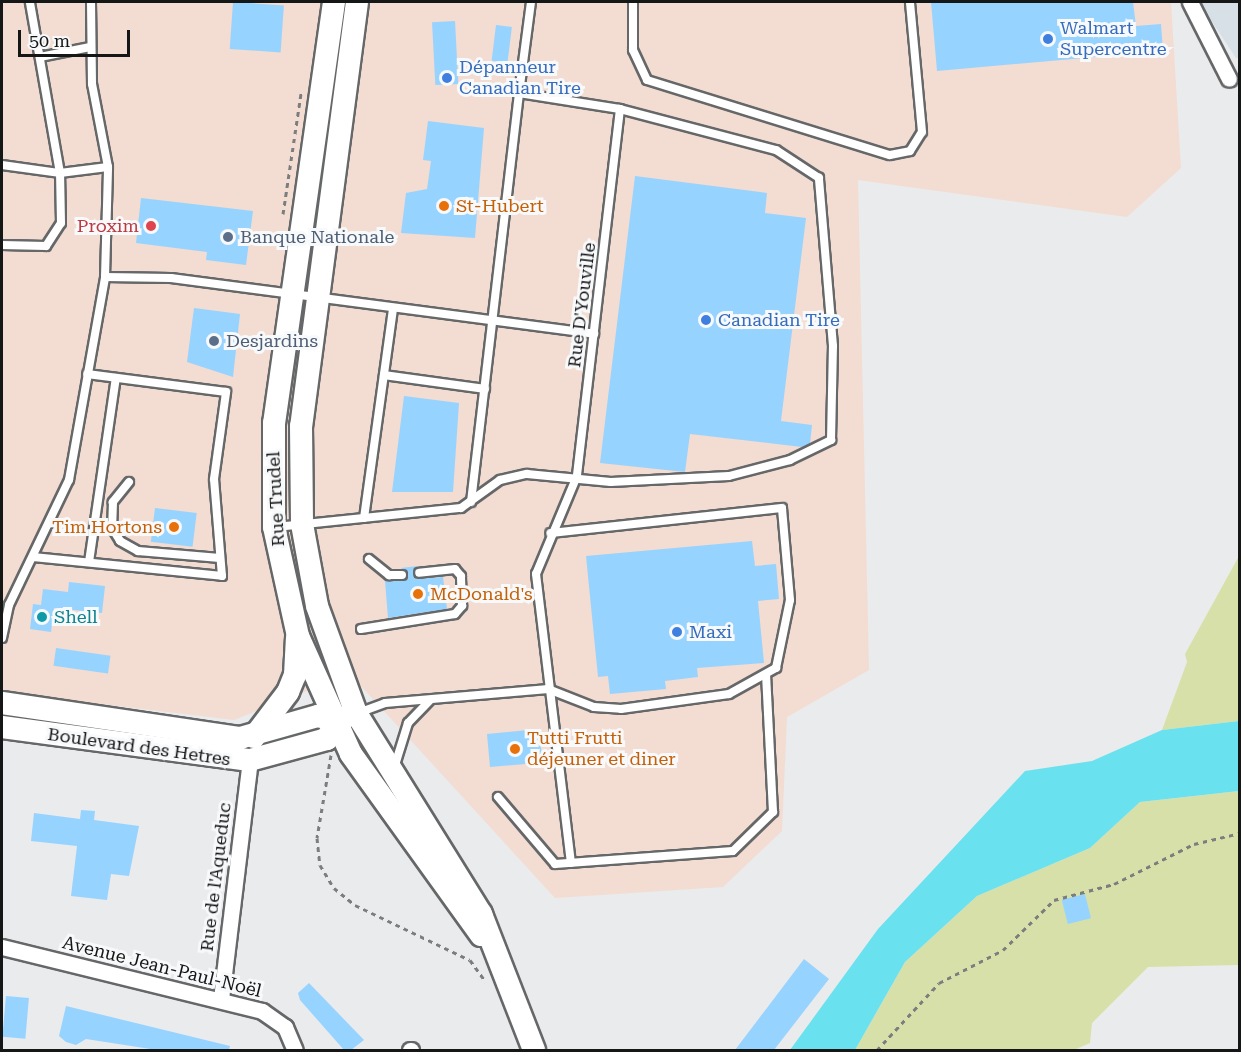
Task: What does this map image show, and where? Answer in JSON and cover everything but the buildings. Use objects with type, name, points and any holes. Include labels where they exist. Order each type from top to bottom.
[{"type":"main road","name":"Rue Trudel","points":[[334,2],[274,423],[274,527],[297,632],[346,717],[392,818],[487,943]]},
{"type":"main road","name":"Rue Trudel","points":[[357,2],[301,426],[302,525],[317,606],[346,717],[392,775],[481,914],[487,943],[534,1050]]},
{"type":"main road","points":[[254,737],[290,689],[297,632]]},
{"type":"main road","name":"Boulevard des Hetres","points":[[2,703],[254,737],[318,716],[346,717]]},
{"type":"main road","name":"Boulevard des Hetres","points":[[2,727],[250,760],[327,739],[346,717]]},
{"type":"street","points":[[1190,2],[1229,78]]},
{"type":"street","name":"Rue de l'Aqueduc","points":[[221,999],[250,760]]},
{"type":"street","name":"Avenue Jean-Paul-Noël","points":[[2,947],[221,999],[262,1011],[285,1027],[295,1050]]},
{"type":"lane","points":[[2,245],[46,246],[53,241],[62,223],[60,173],[30,2]]},
{"type":"lane","points":[[2,638],[9,605],[69,480],[105,277],[108,167],[90,47],[91,2]]},
{"type":"lane","points":[[471,502],[531,2]]},
{"type":"lane","points":[[633,2],[633,50],[647,80],[890,155],[910,151],[922,132],[910,2]]},
{"type":"lane","points":[[40,57],[90,47]]},
{"type":"lane","points":[[274,527],[364,518],[471,502],[500,480],[527,474],[577,476],[611,482],[729,476],[790,460],[831,440],[833,346],[819,178],[776,150],[620,109],[519,93]]},
{"type":"lane","name":"Rue D'Youville","points":[[571,863],[548,689],[536,574],[550,533],[577,476],[620,109]]},
{"type":"lane","points":[[2,165],[60,173],[108,167]]},
{"type":"lane","points":[[105,277],[171,278],[290,298],[594,334]]},
{"type":"lane","points":[[364,518],[393,309]]},
{"type":"lane","points":[[33,557],[222,576],[214,478],[226,392],[87,374]]},
{"type":"lane","points":[[384,375],[484,389]]},
{"type":"lane","points":[[89,562],[116,378]]},
{"type":"lane","points":[[129,482],[113,502],[112,528],[120,541],[138,551],[220,558]]},
{"type":"lane","points":[[548,689],[594,707],[621,709],[729,694],[765,676],[782,655],[790,600],[782,508],[550,533]]},
{"type":"lane","points":[[369,559],[389,575],[402,575]]},
{"type":"lane","points":[[361,629],[455,614],[462,606],[461,576],[455,569],[419,573]]},
{"type":"lane","points":[[498,797],[555,864],[734,851],[773,812],[765,676]]},
{"type":"lane","name":"Boulevard des Hetres","points":[[346,717],[385,703],[548,689]]},
{"type":"lane","points":[[392,775],[408,723],[430,700]]},
{"type":"path","points":[[331,749],[317,838],[320,865],[334,888],[355,905],[470,960],[490,990]]},
{"type":"path","points":[[878,1050],[939,983],[1002,950],[1054,900],[1114,884],[1194,844],[1239,833]]},
{"type":"shaded area","points":[[2,2],[1171,2],[1181,168],[1127,217],[858,180],[869,670],[787,717],[782,831],[723,887],[555,898],[350,674],[234,720],[2,692]]},
{"type":"shaded area","points":[[1199,2],[1239,2],[1239,58],[1236,58]]},
{"type":"green space","points":[[1239,556],[1239,721],[1162,730],[1187,662],[1185,654]]},
{"type":"green space","points":[[1239,791],[1239,965],[1148,967],[1092,1023],[1090,1043],[1074,1050],[855,1050],[905,962],[977,896],[1090,848],[1140,802]]},
{"type":"water","points":[[1239,721],[1239,791],[1140,802],[1090,848],[977,896],[905,962],[855,1050],[790,1050],[878,929],[1025,771],[1092,761],[1162,730]]},
{"type":"place","name":"Walmart Supercentre","points":[[1048,39]]},
{"type":"place","name":"Dépanneur Canadian Tire","points":[[447,78]]},
{"type":"place","name":"St-Hubert","points":[[444,206]]},
{"type":"place","name":"Proxim","points":[[151,226]]},
{"type":"place","name":"Banque Nationale","points":[[228,237]]},
{"type":"place","name":"Canadian Tire","points":[[706,320]]},
{"type":"place","name":"Desjardins","points":[[214,341]]},
{"type":"place","name":"Tim Hortons","points":[[174,527]]},
{"type":"place","name":"McDonald's","points":[[418,594]]},
{"type":"place","name":"Shell","points":[[42,617]]},
{"type":"place","name":"Maxi","points":[[677,632]]},
{"type":"place","name":"Tutti Frutti déjeuner et diner","points":[[515,749]]}]
